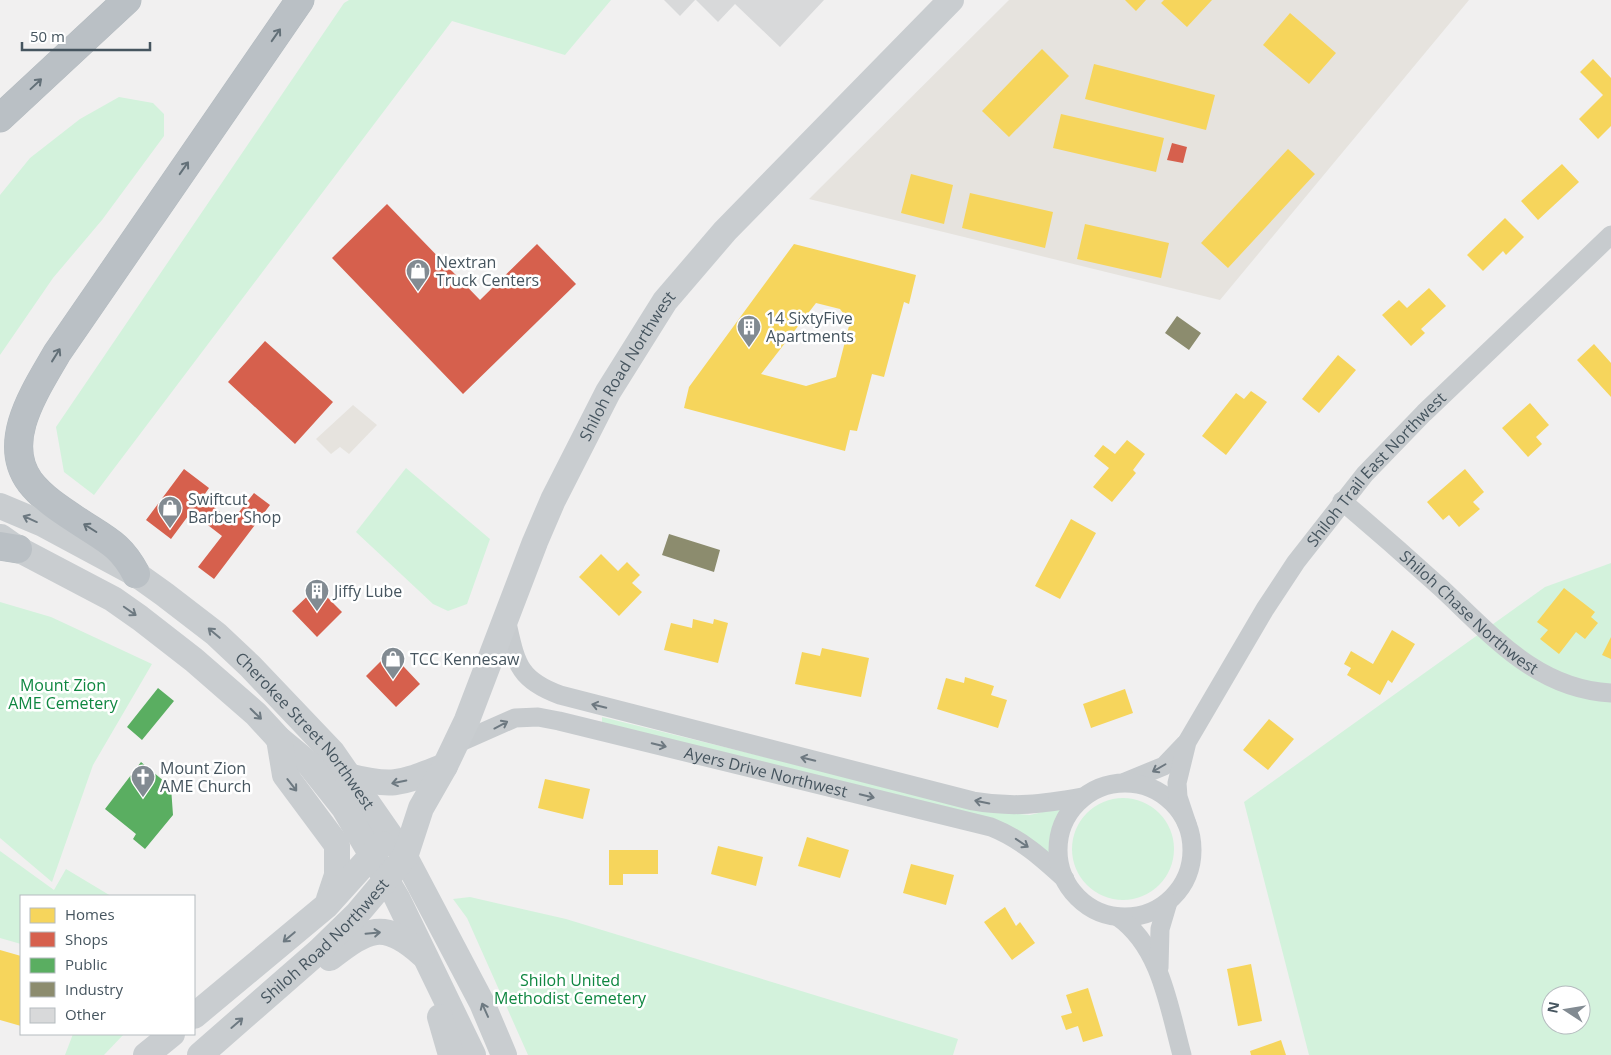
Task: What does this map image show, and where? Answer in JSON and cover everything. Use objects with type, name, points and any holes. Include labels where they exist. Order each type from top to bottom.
[{"type":"highway","points":[[0,118],[127,0]]},
{"type":"highway","points":[[0,428],[38,386],[120,260],[300,0]]},
{"type":"highway","points":[[38,386],[22,423],[16,443],[17,454],[24,474],[35,488],[59,508],[112,542],[126,555],[136,574]]},
{"type":"main road","name":"Shiloh Road Northwest","points":[[200,1055],[286,980],[357,914],[405,857],[421,808],[451,755],[535,542],[579,447],[611,385],[666,301],[725,231],[951,0]]},
{"type":"main road","name":"Cherokee Street Northwest","points":[[0,506],[43,524],[136,574],[216,634],[250,666],[332,752],[405,857],[482,1003],[504,1055]]},
{"type":"main road","name":"Cherokee Street Northwest","points":[[6,544],[113,599],[140,618],[235,696],[279,739],[309,764],[344,808],[386,879],[473,1055]]},
{"type":"main road","points":[[279,739],[285,775],[337,845],[337,875],[326,906]]},
{"type":"main road","points":[[348,776],[377,784],[394,784],[451,755]]},
{"type":"main road","name":"Shiloh Road Northwest","points":[[195,1015],[326,906],[390,836],[421,808]]},
{"type":"main road","points":[[286,980],[308,974],[365,934],[394,934],[403,937],[423,956]]},
{"type":"main road","points":[[442,992],[440,1018],[451,1055]]},
{"type":"main road","points":[[146,1055],[171,1035]]},
{"type":"street","name":"Shiloh Trail East Northwest","points":[[1124,782],[1164,766],[1187,742],[1265,609],[1342,501],[1424,413],[1611,235]]},
{"type":"street","name":"Shiloh Chase Northwest","points":[[1342,501],[1440,587],[1516,658],[1556,682],[1583,690],[1611,693]]},
{"type":"street","name":"Ayers Drive Northwest","points":[[506,619],[514,654],[524,674],[534,684],[560,696],[973,800],[1017,806],[1082,797]]},
{"type":"street","name":"Ayers Drive Northwest","points":[[451,755],[515,718],[538,718],[559,721],[991,827],[1011,835],[1029,847],[1065,879]]},
{"type":"street","name":"Shiloh Trail East Northwest","points":[[1187,742],[1177,783],[1178,797],[1187,824]]},
{"type":"street","points":[[1124,782],[1152,788],[1179,809],[1187,824],[1191,840],[1191,858],[1187,874],[1179,889],[1168,902],[1153,911],[1137,916],[1118,917],[1100,912],[1083,903],[1070,889],[1065,879],[1058,853],[1059,834],[1068,814],[1082,797],[1102,787],[1124,782]]},
{"type":"street","points":[[1159,974],[1160,930],[1168,902]]},
{"type":"street","points":[[1118,917],[1138,935],[1159,974],[1182,1055]]},
{"type":"shaded area","points":[[1009,0],[1469,0],[1220,300],[809,199]]},
{"type":"shaded area","points":[[353,405],[377,425],[349,454],[340,447],[331,454],[316,439]]},
{"type":"green space","points":[[349,0],[611,0],[565,55],[452,21],[94,495],[64,472],[56,427],[344,3]]},
{"type":"green space","points":[[119,97],[153,103],[164,114],[164,136],[102,220],[53,278],[0,355],[0,195],[30,158],[80,119]]},
{"type":"green space","points":[[406,468],[490,539],[467,604],[448,611],[433,604],[356,532]]},
{"type":"green space","points":[[1611,563],[1611,1055],[1309,1055],[1244,802],[1545,587]]},
{"type":"green space","name":"Mount Zion AME Cemetery","points":[[0,602],[51,617],[152,664],[93,765],[52,882],[0,838]]},
{"type":"green space","points":[[602,717],[984,811],[1030,815],[1063,807],[1052,833],[1050,859],[1043,851],[602,723]]},
{"type":"green space","points":[[1123,798],[1142,802],[1159,813],[1170,830],[1174,849],[1170,868],[1159,885],[1142,896],[1123,900],[1104,896],[1087,885],[1076,868],[1072,849],[1076,830],[1087,813],[1104,802]]},
{"type":"green space","points":[[0,851],[54,890],[66,869],[109,895],[20,895],[20,944],[0,938]]},
{"type":"green space","name":"Shiloh United Methodist Cemetery","points":[[470,897],[566,919],[958,1039],[953,1055],[528,1055],[467,918],[453,899]]},
{"type":"green space","points":[[73,1035],[123,1035],[104,1055],[65,1055]]},
{"type":"building: Homes","points":[[1125,0],[1146,0],[1136,11]]},
{"type":"building: Homes","points":[[1164,0],[1212,0],[1187,27],[1161,3]]},
{"type":"building: Homes","points":[[1290,13],[1336,53],[1309,84],[1263,45]]},
{"type":"building: Homes","points":[[1042,49],[1069,76],[1009,137],[982,111]]},
{"type":"building: Homes","points":[[1593,59],[1611,78],[1611,126],[1598,139],[1579,119],[1603,95],[1580,72]]},
{"type":"building: Homes","points":[[1094,64],[1215,95],[1206,130],[1085,99]]},
{"type":"building: Homes","points":[[1061,114],[1164,138],[1156,172],[1053,148]]},
{"type":"building: Homes","points":[[1288,149],[1315,174],[1228,268],[1201,243]]},
{"type":"building: Homes","points":[[1562,164],[1579,182],[1538,220],[1521,201]]},
{"type":"building: Homes","points":[[911,174],[953,185],[944,224],[901,213]]},
{"type":"building: Homes","points":[[970,193],[1053,212],[1045,248],[962,228]]},
{"type":"building: Homes","points":[[1505,218],[1524,237],[1506,255],[1503,251],[1483,271],[1467,255]]},
{"type":"building: Homes","points":[[1085,224],[1169,243],[1161,278],[1077,259]]},
{"type":"building: Homes","name":"14 SixtyFive Apartments","points":[[794,244],[916,275],[909,304],[904,302],[884,377],[872,374],[857,431],[850,430],[845,451],[684,408],[689,387]],"holes":[[[816,303],[840,309],[850,322],[836,377],[806,386],[761,374]]]},
{"type":"building: Homes","points":[[1429,288],[1446,306],[1421,329],[1425,333],[1411,346],[1382,315],[1399,300],[1407,308]]},
{"type":"building: Homes","points":[[1594,344],[1611,363],[1611,397],[1577,360]]},
{"type":"building: Homes","points":[[1338,355],[1356,370],[1319,413],[1302,399]]},
{"type":"building: Homes","points":[[1251,391],[1267,402],[1226,455],[1202,436],[1236,393],[1244,399]]},
{"type":"building: Homes","points":[[1530,403],[1549,425],[1536,437],[1542,444],[1528,457],[1502,428]]},
{"type":"building: Homes","points":[[1127,440],[1145,454],[1133,470],[1136,473],[1112,502],[1093,487],[1109,468],[1094,456],[1103,445],[1115,454]]},
{"type":"building: Homes","points":[[1465,469],[1484,492],[1473,502],[1480,509],[1459,527],[1449,515],[1443,520],[1427,502]]},
{"type":"building: Homes","points":[[1071,519],[1096,533],[1060,599],[1035,586]]},
{"type":"building: Homes","points":[[601,554],[618,571],[627,562],[640,575],[632,583],[642,592],[619,616],[579,577]]},
{"type":"building: Homes","points":[[1564,588],[1595,612],[1591,617],[1598,623],[1585,639],[1576,632],[1559,654],[1540,639],[1548,630],[1537,622]]},
{"type":"building: Homes","points":[[693,619],[713,624],[714,619],[728,623],[718,663],[664,650],[671,623],[692,628]]},
{"type":"building: Homes","points":[[1392,630],[1415,644],[1392,683],[1388,680],[1380,695],[1347,675],[1351,668],[1344,664],[1351,651],[1373,664]]},
{"type":"building: Homes","points":[[1611,637],[1611,659],[1602,655]]},
{"type":"building: Homes","points":[[822,648],[869,658],[861,697],[795,684],[802,652],[820,656]]},
{"type":"building: Homes","points":[[965,677],[994,686],[991,695],[1007,700],[998,728],[937,709],[946,678],[964,683]]},
{"type":"building: Homes","points":[[1125,689],[1133,713],[1091,728],[1083,704]]},
{"type":"building: Homes","points":[[1269,719],[1294,739],[1268,770],[1243,750]]},
{"type":"building: Homes","points":[[545,779],[590,789],[583,819],[538,808]]},
{"type":"building: Homes","points":[[807,837],[849,850],[840,878],[798,866]]},
{"type":"building: Homes","points":[[718,846],[763,857],[756,886],[711,874]]},
{"type":"building: Homes","points":[[609,850],[658,850],[658,874],[623,874],[623,885],[609,885]]},
{"type":"building: Homes","points":[[911,864],[954,875],[946,905],[903,893]]},
{"type":"building: Homes","points":[[1005,907],[1016,926],[1020,922],[1035,943],[1012,960],[984,922]]},
{"type":"building: Homes","points":[[0,950],[20,956],[20,1026],[0,1020]]},
{"type":"building: Homes","points":[[1251,964],[1262,1021],[1238,1026],[1227,969]]},
{"type":"building: Homes","points":[[1088,988],[1103,1036],[1083,1042],[1078,1026],[1066,1030],[1061,1016],[1072,1013],[1066,995]]},
{"type":"building: Homes","points":[[1281,1040],[1286,1055],[1251,1055],[1250,1051]]},
{"type":"building: Shops","points":[[1172,143],[1187,147],[1183,163],[1167,160]]},
{"type":"building: Shops","name":"Nextran Truck Centers","points":[[387,204],[480,300],[537,244],[576,284],[463,394],[332,258]]},
{"type":"building: Shops","points":[[265,341],[333,402],[295,444],[228,382]]},
{"type":"building: Shops","points":[[184,469],[209,488],[202,498],[232,521],[254,493],[270,505],[214,579],[198,567],[222,536],[191,512],[171,539],[146,520]]},
{"type":"building: Shops","name":"Jiffy Lube","points":[[317,587],[342,612],[317,637],[292,611]]},
{"type":"building: Shops","name":"TCC Kennesaw","points":[[390,652],[420,684],[396,707],[366,676]]},
{"type":"building: Public","points":[[158,688],[174,701],[142,740],[127,727]]},
{"type":"building: Public","name":"Mount Zion AME Church","points":[[141,762],[171,787],[173,815],[145,849],[133,839],[136,834],[105,809]]},
{"type":"building: Industry","points":[[1177,316],[1201,333],[1189,350],[1165,333]]},
{"type":"building: Industry","points":[[669,534],[720,550],[714,572],[662,555]]},
{"type":"building: Other","points":[[664,0],[695,0],[680,16]]},
{"type":"building: Other","points":[[696,0],[824,0],[780,47],[735,4],[718,22]]},
{"type":"place","name":"Nextran Truck Centers","points":[[418,292]]},
{"type":"place","name":"14 SixtyFive Apartments","points":[[749,348]]},
{"type":"place","name":"Swiftcut Barber Shop","points":[[170,529]]},
{"type":"place","name":"Jiffy Lube","points":[[317,612]]},
{"type":"place","name":"TCC Kennesaw","points":[[393,680]]},
{"type":"place","name":"Mount Zion AME Church","points":[[143,798]]}]
